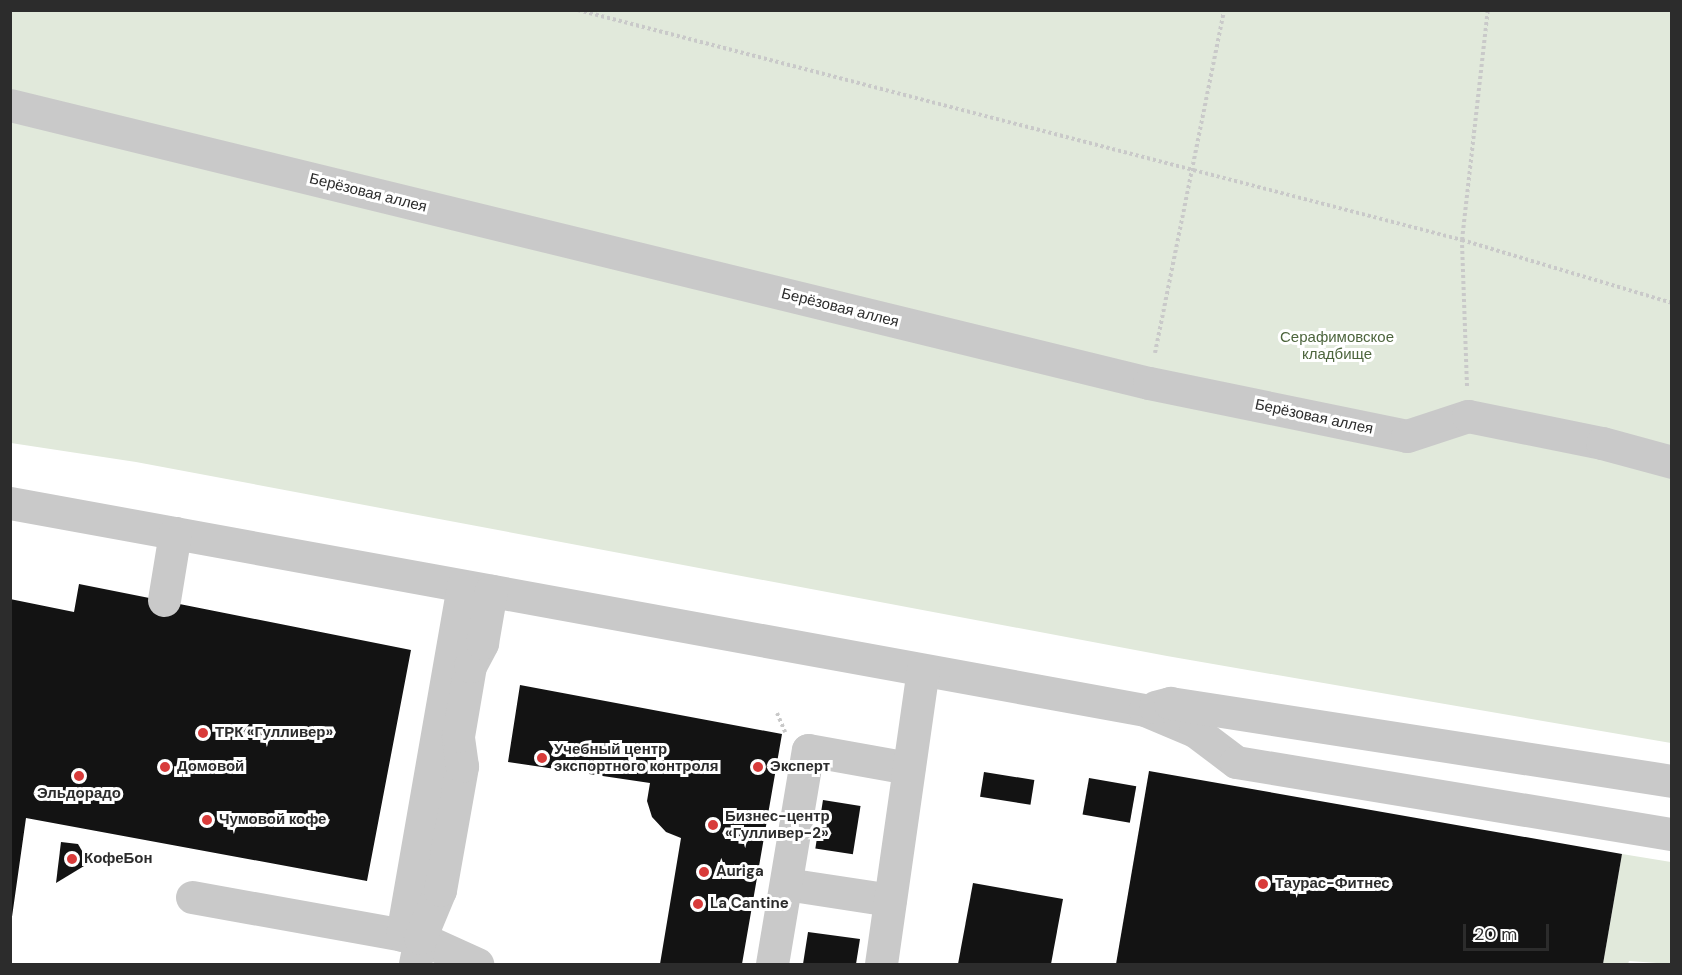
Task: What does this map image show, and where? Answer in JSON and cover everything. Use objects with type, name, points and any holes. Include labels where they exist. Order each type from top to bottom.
[{"type":"street","name":"Берёзовая аллея","points":[[10,105],[1149,383],[1407,436],[1468,416],[1602,442],[1671,462]]},
{"type":"street","points":[[10,503],[1145,710],[1167,722],[1195,731],[1236,762],[1671,834]]},
{"type":"street","points":[[164,600],[175,533]]},
{"type":"street","points":[[412,946],[440,890],[462,766],[458,736],[466,685],[470,666],[482,643],[477,588]]},
{"type":"street","points":[[412,946],[477,588]]},
{"type":"street","points":[[881,964],[923,670]]},
{"type":"street","points":[[1145,710],[1170,703],[1671,781]]},
{"type":"street","points":[[772,964],[808,750],[908,768]]},
{"type":"street","points":[[786,884],[890,900]]},
{"type":"street","points":[[192,897],[412,946],[477,964]]},
{"type":"path","points":[[578,10],[1462,240],[1671,303]]},
{"type":"path","points":[[1149,383],[1224,10]]},
{"type":"path","points":[[1468,416],[1462,240],[1488,10]]},
{"type":"green space","name":"Серафимовское кладбище","points":[[10,11],[1671,11],[1671,743],[1167,656],[136,462],[11,443]]},
{"type":"green space","points":[[1622,854],[1671,862],[1671,964],[1629,961],[1628,964],[1603,964]]},
{"type":"building","name":"ТРК «Гулливер»","points":[[79,584],[411,650],[367,881],[26,818],[10,931],[10,599],[74,612]]},
{"type":"building","name":"Бизнес-центр «Гулливер-2»","points":[[520,685],[782,734],[742,964],[660,964],[681,838],[666,832],[652,817],[647,801],[650,783],[508,762]]},
{"type":"building","points":[[1149,771],[1622,854],[1603,964],[1116,964]]},
{"type":"building","points":[[984,772],[1034,780],[1030,805],[980,797]]},
{"type":"building","points":[[1089,778],[1136,786],[1130,823],[1083,814]]},
{"type":"building","points":[[823,800],[861,806],[853,854],[815,848]]},
{"type":"building","points":[[61,842],[78,844],[89,863],[56,883]]},
{"type":"building","points":[[973,883],[1063,899],[1051,964],[958,964]]},
{"type":"building","points":[[808,932],[860,939],[856,964],[803,964]]},
{"type":"place","name":"ТРК «Гулливер»","points":[[203,733]]},
{"type":"place","name":"Учебный центр экспортного контроля","points":[[542,758]]},
{"type":"place","name":"Домовой","points":[[165,767]]},
{"type":"place","name":"Эксперт","points":[[758,767]]},
{"type":"place","name":"Эльдорадо","points":[[79,776]]},
{"type":"place","name":"Чумовой кофе","points":[[207,820]]},
{"type":"place","name":"Бизнес-центр «Гулливер-2»","points":[[713,825]]},
{"type":"place","name":"КофеБон","points":[[72,859]]},
{"type":"place","name":"Auriga","points":[[704,872]]},
{"type":"place","name":"Таурас-Фитнес","points":[[1263,884]]},
{"type":"place","name":"La Cantine","points":[[698,904]]}]
